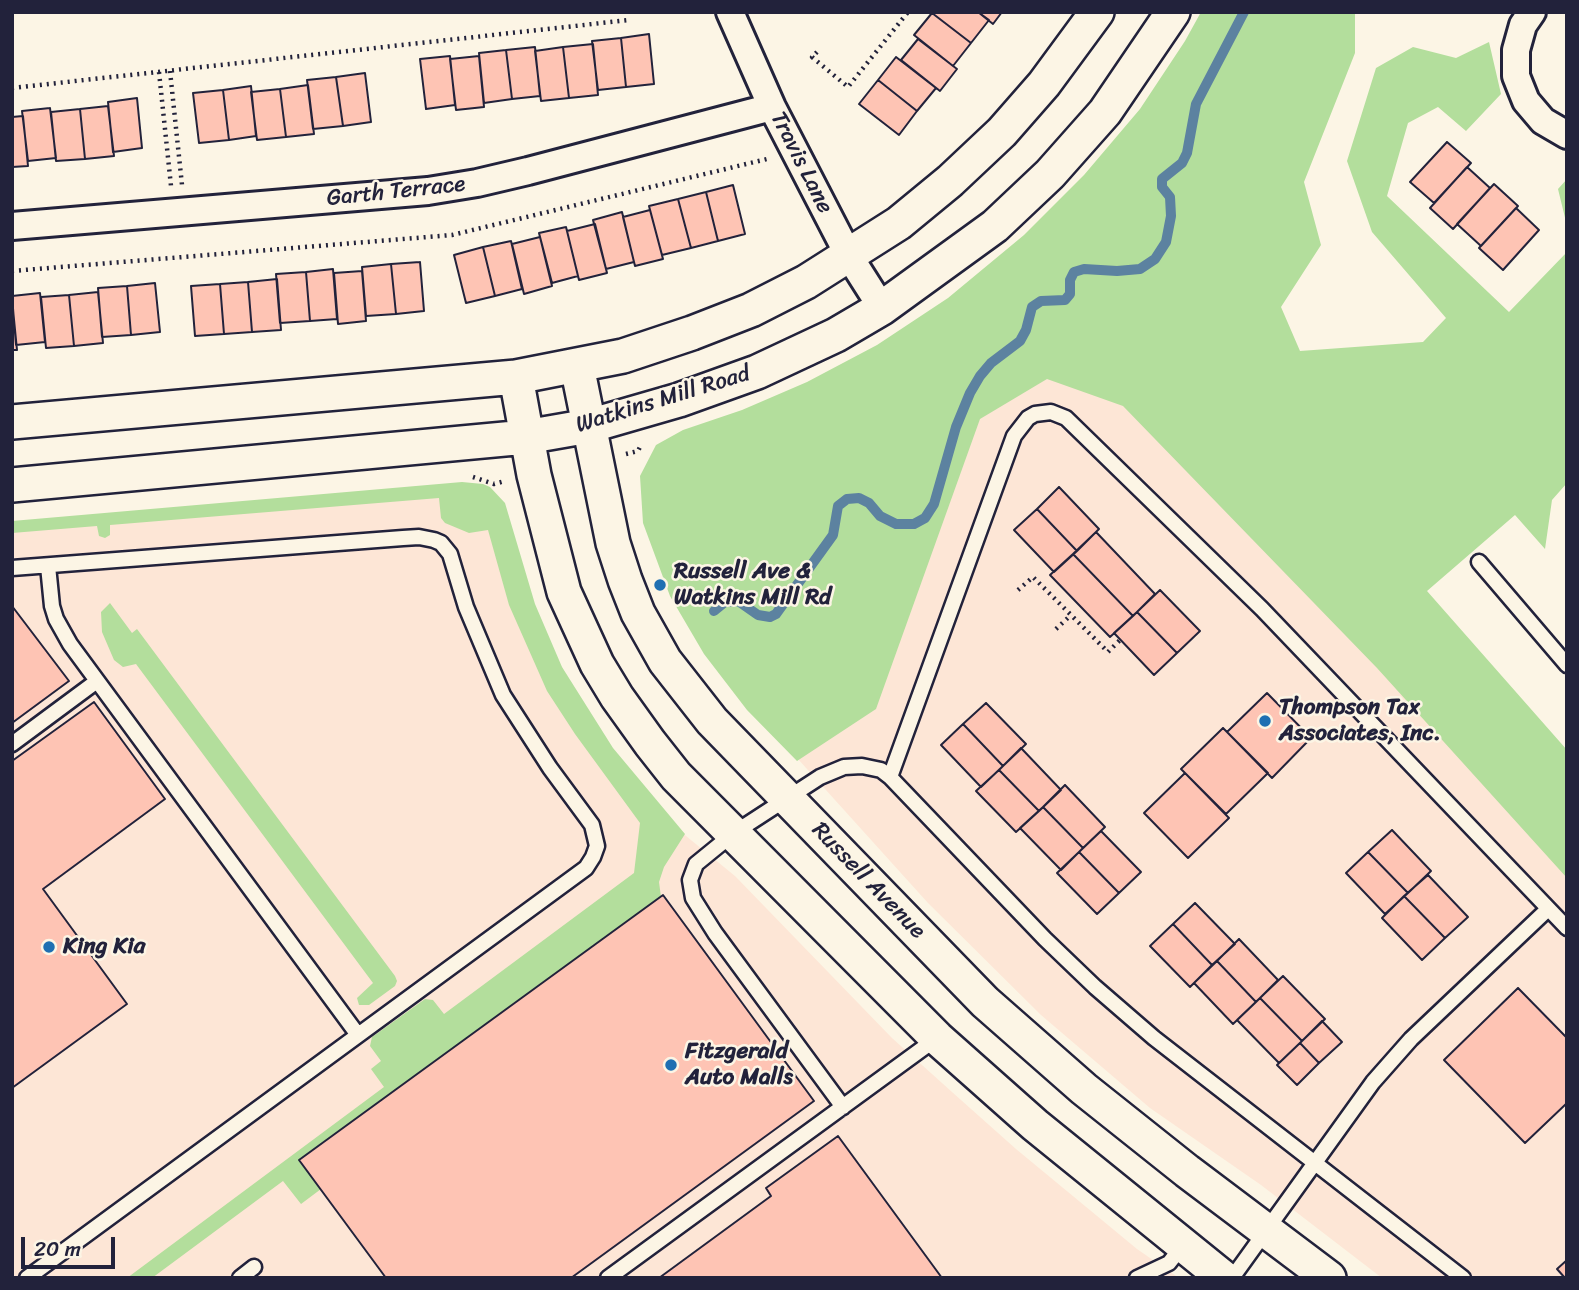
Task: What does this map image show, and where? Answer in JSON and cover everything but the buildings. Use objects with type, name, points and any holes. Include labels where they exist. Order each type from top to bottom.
[{"type":"street","name":"Travis Lane","points":[[730,12],[795,152],[849,256],[882,308]]},
{"type":"street","points":[[12,422],[516,377],[623,356],[692,333],[751,310],[806,282],[899,223],[950,181],[1002,132],[1044,84],[1097,12]]},
{"type":"street","name":"Watkins Mill Road","points":[[12,485],[526,437],[589,426],[679,400],[757,372],[836,335],[882,308],[995,226],[1050,174],[1105,112],[1173,12]]},
{"type":"street","points":[[1532,12],[1523,24],[1516,50],[1516,76],[1526,101],[1543,121],[1567,135]]},
{"type":"street","name":"Garth Terrace","points":[[12,226],[428,191],[477,183],[772,107]]},
{"type":"street","name":"Russell Avenue","points":[[577,366],[613,543],[638,613],[666,660],[712,721],[985,1002],[1084,1089],[1186,1171],[1329,1278]]},
{"type":"street","points":[[516,377],[545,524],[564,592],[597,664],[617,697],[676,776],[937,1038],[1035,1125],[1224,1278]]},
{"type":"lane","points":[[890,777],[1014,436],[1028,418],[1035,414],[1051,412],[1066,418],[1262,609],[1567,928]]},
{"type":"lane","points":[[12,568],[419,537],[434,540],[450,554],[466,607],[503,695],[544,759],[592,825],[597,846],[586,868],[27,1278]]},
{"type":"lane","points":[[1479,562],[1567,665]]},
{"type":"lane","points":[[48,566],[56,619],[70,644],[358,1035]]},
{"type":"lane","points":[[12,744],[97,681]]},
{"type":"lane","points":[[842,1107],[715,933],[693,898],[690,880],[696,864],[734,833],[820,777],[844,767],[871,767],[890,777],[1045,939],[1154,1038],[1463,1278]]},
{"type":"lane","points":[[1232,1278],[1373,1082],[1411,1039],[1548,909]]},
{"type":"lane","points":[[608,1278],[937,1038]]},
{"type":"lane","points":[[1138,1278],[1169,1263],[1183,1245]]},
{"type":"lane","points":[[240,1278],[254,1267]]},
{"type":"path","points":[[817,52],[812,57],[848,87],[908,12]]},
{"type":"path","points":[[12,88],[629,20]]},
{"type":"path","points":[[170,71],[179,212]]},
{"type":"path","points":[[159,72],[179,212]]},
{"type":"path","points":[[12,271],[452,235],[795,152]]},
{"type":"path","points":[[1018,590],[1033,577],[1108,652],[1121,640]]},
{"type":"path","points":[[1056,629],[1072,615]]},
{"type":"shaded area","points":[[1027,238],[1567,814],[1567,1278],[1382,1278],[1261,1185],[1150,1108],[1041,1015],[928,903],[779,738],[781,397],[887,342],[951,300]]},
{"type":"shaded area","points":[[472,486],[545,637],[604,742],[675,827],[735,876],[892,1038],[952,1092],[1137,1249],[1179,1278],[12,1278],[12,524]]},
{"type":"green space","points":[[1201,12],[1355,12],[1355,53],[1304,182],[1321,245],[1281,307],[1300,351],[1423,342],[1446,318],[1372,232],[1347,161],[1376,68],[1413,47],[1456,58],[1489,42],[1501,94],[1466,131],[1438,107],[1408,123],[1387,196],[1509,312],[1567,252],[1567,483],[1552,500],[1545,549],[1515,515],[1427,591],[1567,750],[1567,878],[1377,668],[1123,406],[1047,379],[980,419],[876,709],[797,761],[747,710],[704,654],[670,596],[643,523],[640,476],[656,445],[683,430],[742,410],[807,382],[877,345],[948,298],[1024,235],[1084,175],[1140,109]]},
{"type":"green space","points":[[1567,179],[1567,226],[1558,189]]},
{"type":"green space","points":[[462,482],[490,487],[505,503],[535,604],[562,667],[613,748],[685,834],[664,867],[659,882],[661,897],[300,1159],[321,1189],[301,1204],[283,1181],[152,1278],[127,1278],[384,1087],[371,1069],[381,1061],[370,1046],[372,1037],[425,999],[433,1000],[444,1014],[634,873],[640,823],[547,691],[509,605],[488,530],[469,533],[445,523],[441,518],[439,498],[110,525],[110,535],[105,538],[99,536],[97,526],[12,533],[12,521]]},
{"type":"green space","points":[[110,603],[132,633],[137,629],[395,976],[395,986],[369,1005],[359,1005],[357,998],[373,983],[136,664],[123,667],[114,660],[102,632],[101,612]]},
{"type":"waterway","points":[[714,611],[725,602],[738,601],[758,615],[770,617],[776,614],[833,535],[838,506],[847,499],[859,498],[869,503],[880,516],[896,524],[914,524],[925,518],[934,504],[956,427],[970,393],[991,363],[1020,341],[1032,307],[1041,301],[1065,300],[1070,294],[1070,280],[1074,272],[1084,269],[1140,269],[1155,259],[1166,242],[1171,216],[1170,197],[1162,187],[1162,179],[1182,163],[1187,153],[1196,104],[1244,12]]},
{"type":"place","name":"Russell Ave & Watkins Mill Rd","points":[[660,585]]},
{"type":"place","name":"Thompson Tax Associates, Inc.","points":[[1265,721]]},
{"type":"place","name":"King Kia","points":[[49,947]]},
{"type":"place","name":"Fitzgerald Auto Malls","points":[[671,1065]]}]
